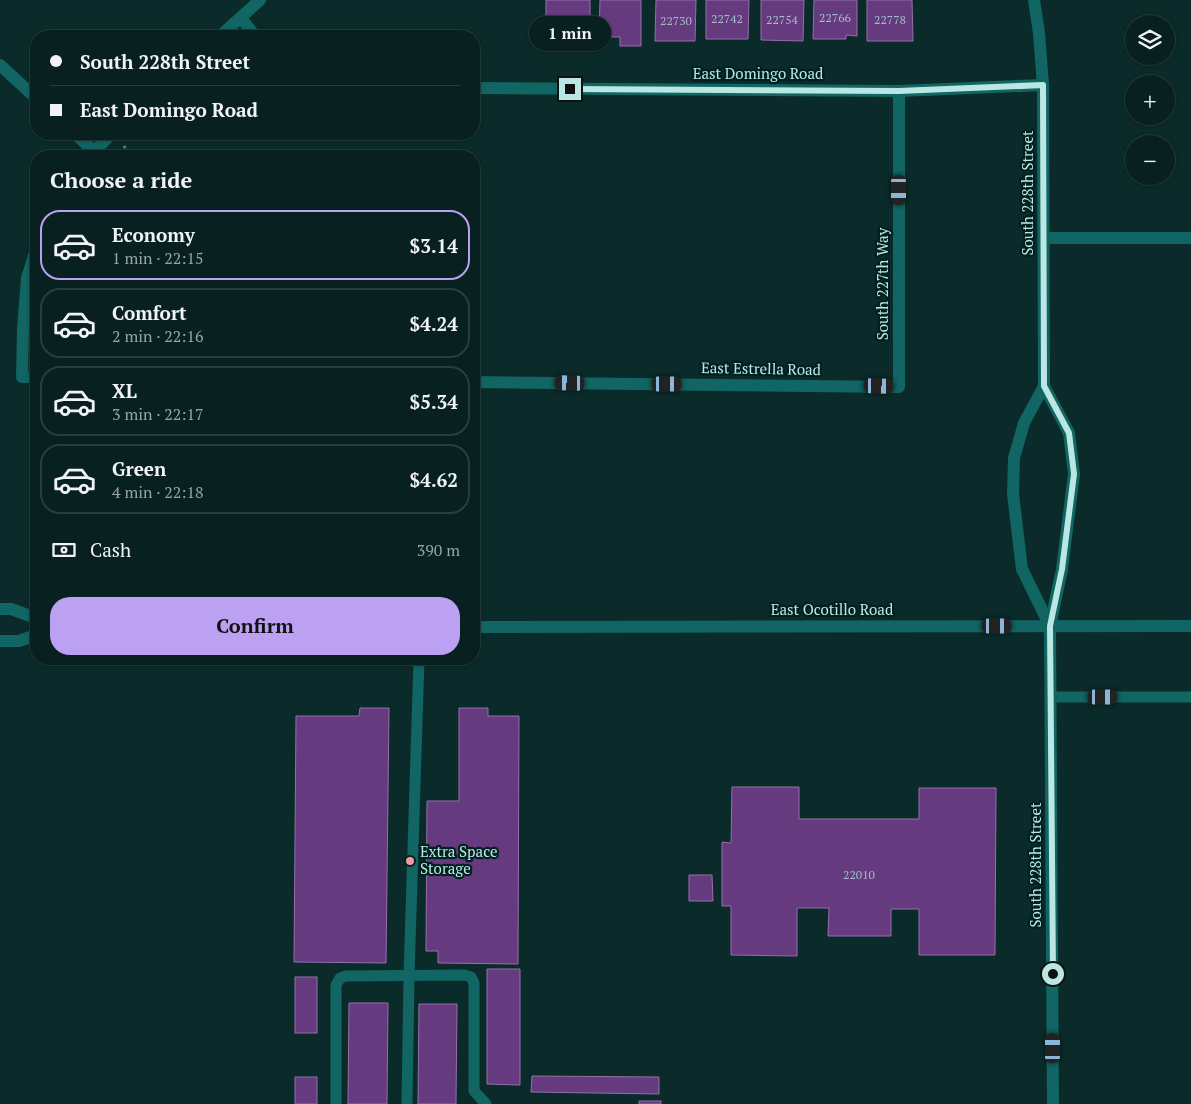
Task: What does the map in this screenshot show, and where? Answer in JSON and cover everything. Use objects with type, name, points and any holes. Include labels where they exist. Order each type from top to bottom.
[{"type":"street","points":[[227,30],[260,0]]},
{"type":"street","name":"South 228th Street","points":[[1034,0],[1043,85],[1044,386],[1069,433],[1074,474],[1062,569],[1050,626],[1053,1104]]},
{"type":"street","points":[[241,18],[250,30]]},
{"type":"street","points":[[0,65],[30,92]]},
{"type":"street","name":"East Domingo Road","points":[[480,88],[899,91],[1043,85]]},
{"type":"street","name":"South 227th Way","points":[[899,91],[899,387]]},
{"type":"street","points":[[80,140],[89,150]]},
{"type":"street","points":[[96,150],[105,140]]},
{"type":"street","points":[[1044,238],[1191,238]]},
{"type":"street","points":[[30,268],[27,278],[23,328],[22,377],[30,377]]},
{"type":"street","name":"East Estrella Road","points":[[480,382],[899,387]]},
{"type":"street","name":"South 228th Street","points":[[1044,386],[1024,423],[1014,458],[1013,494],[1022,569],[1050,626]]},
{"type":"street","points":[[0,609],[11,608],[30,616]]},
{"type":"street","name":"East Ocotillo Road","points":[[480,627],[1191,626]]},
{"type":"street","points":[[0,641],[19,641],[30,637]]},
{"type":"lane","points":[[407,1104],[418,665]]},
{"type":"lane","points":[[1051,697],[1191,697]]},
{"type":"lane","points":[[336,1104],[336,985],[340,978],[346,976],[409,974],[464,974],[471,977],[474,984],[474,1091],[486,1104]]},
{"type":"building","points":[[546,0],[590,0],[590,38],[568,37],[568,45],[546,44]]},
{"type":"building","points":[[600,0],[641,0],[641,46],[620,46],[620,37],[599,37]]},
{"type":"building","points":[[656,0],[696,0],[695,41],[655,41]]},
{"type":"building","points":[[706,0],[749,0],[748,39],[706,39]]},
{"type":"building","points":[[761,0],[804,0],[803,41],[761,40]]},
{"type":"building","points":[[814,0],[857,0],[857,36],[846,35],[846,39],[813,39]]},
{"type":"building","points":[[867,0],[912,0],[913,41],[867,41]]},
{"type":"building","points":[[360,708],[389,708],[386,963],[294,962],[296,716],[359,716]]},
{"type":"building","points":[[459,708],[488,708],[488,716],[519,716],[518,964],[438,963],[438,951],[426,951],[427,801],[459,801]]},
{"type":"building","points":[[732,787],[799,787],[799,819],[919,819],[919,788],[996,788],[995,955],[919,955],[919,909],[891,909],[891,936],[828,936],[829,908],[797,908],[797,956],[731,955],[731,906],[722,906],[722,842],[731,843]]},
{"type":"building","points":[[689,875],[712,875],[713,901],[689,901]]},
{"type":"building","points":[[487,969],[520,969],[520,1085],[487,1084]]},
{"type":"building","points":[[295,977],[317,977],[317,1033],[295,1033]]},
{"type":"building","points":[[349,1003],[388,1003],[387,1104],[348,1104]]},
{"type":"building","points":[[419,1004],[457,1004],[456,1104],[418,1104]]},
{"type":"building","points":[[532,1076],[659,1077],[659,1094],[531,1092]]},
{"type":"building","points":[[295,1077],[317,1077],[317,1104],[295,1104]]},
{"type":"building","points":[[639,1101],[661,1101],[661,1104],[639,1104]]},
{"type":"place","name":"Extra Space Storage","points":[[410,861]]},
{"type":"route","points":[[570,89],[899,91],[1043,85],[1044,386],[1069,433],[1074,474],[1062,569],[1050,626],[1053,974]]}]
